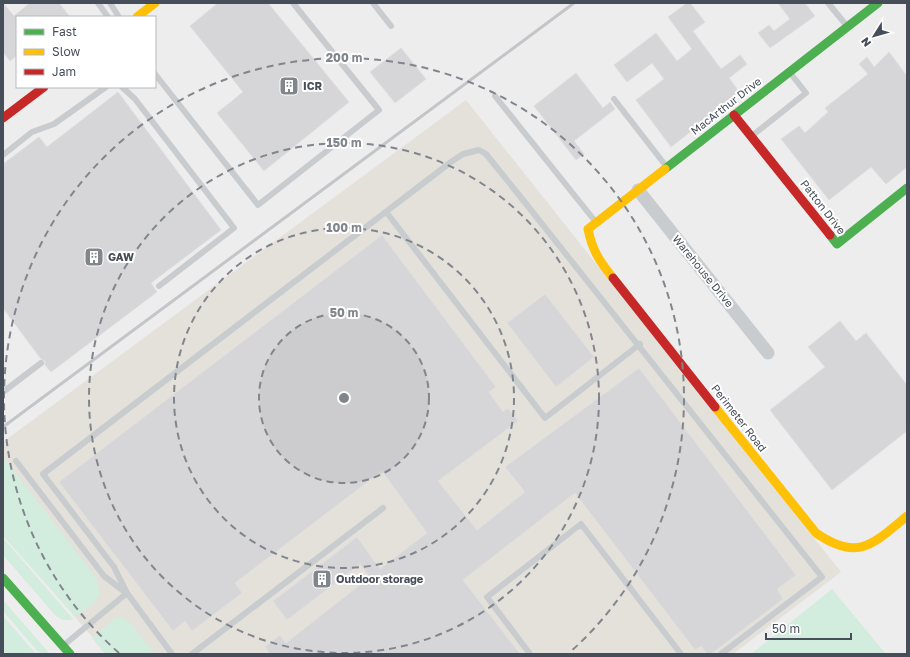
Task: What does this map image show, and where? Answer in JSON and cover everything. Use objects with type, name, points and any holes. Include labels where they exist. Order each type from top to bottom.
[{"type":"street","name":"MacArthur Drive","points":[[588,229],[878,3]]},
{"type":"street","points":[[137,16],[149,5]]},
{"type":"street","points":[[3,118],[43,88]]},
{"type":"street","name":"Patton Drive","points":[[734,115],[838,244],[907,188]]},
{"type":"street","name":"Warehouse Drive","points":[[638,190],[768,353]]},
{"type":"street","name":"Perimeter Road","points":[[588,229],[591,245],[601,263],[816,533],[833,545],[852,549],[870,544],[907,516]]},
{"type":"street","points":[[3,578],[70,654]]},
{"type":"lane","points":[[98,3],[107,16]]},
{"type":"lane","points":[[110,3],[118,16]]},
{"type":"lane","points":[[156,75],[258,206],[378,110],[293,3]]},
{"type":"lane","points":[[373,3],[390,26]]},
{"type":"lane","points":[[828,3],[848,27]]},
{"type":"lane","points":[[751,136],[806,93],[790,72]]},
{"type":"lane","points":[[3,155],[32,132],[54,124],[105,88]]},
{"type":"lane","points":[[123,88],[135,99],[234,228],[158,286]]},
{"type":"lane","points":[[495,96],[596,223]]},
{"type":"lane","points":[[614,99],[667,167]]},
{"type":"lane","points":[[172,654],[127,593],[114,567],[43,474],[463,154],[470,150],[479,150],[494,163],[640,344],[822,577],[720,654]]},
{"type":"lane","points":[[387,212],[545,418],[640,344]]},
{"type":"lane","points":[[3,392],[41,363]]},
{"type":"lane","points":[[16,461],[104,576],[127,593]]},
{"type":"lane","points":[[192,654],[383,508]]},
{"type":"lane","points":[[530,654],[487,597],[581,524],[681,654]]},
{"type":"lane","points":[[63,646],[127,593]]},
{"type":"shaded area","points":[[466,100],[841,572],[733,654],[107,654],[3,534],[3,442]]},
{"type":"green space","points":[[3,457],[97,579],[100,595],[91,606],[75,616],[3,536]]},
{"type":"green space","points":[[3,538],[74,620],[63,620],[56,616],[3,555]]},
{"type":"green space","points":[[832,589],[886,654],[751,654]]},
{"type":"green space","points":[[3,600],[50,654],[40,654],[3,611]]},
{"type":"green space","points":[[3,616],[36,654],[3,654]]},
{"type":"green space","points":[[120,617],[127,620],[131,624],[155,654],[105,654],[92,638],[114,619]]},
{"type":"building","points":[[3,3],[14,16],[30,3],[59,3],[69,16],[16,16],[16,56],[10,61],[3,52]]},
{"type":"building","name":"ICR","points":[[218,3],[268,3],[349,102],[264,171],[217,113],[243,92],[190,26]]},
{"type":"building","points":[[687,3],[690,3],[705,22],[693,31],[721,69],[740,55],[747,64],[729,78],[740,93],[671,147],[636,100],[664,79],[652,63],[627,82],[614,65],[656,33],[677,61],[692,49],[668,17]]},
{"type":"building","points":[[778,3],[805,3],[815,16],[770,48],[758,33],[769,25],[774,31],[790,19]]},
{"type":"building","points":[[401,48],[426,79],[395,103],[370,72]]},
{"type":"building","points":[[889,52],[907,76],[907,167],[886,184],[871,167],[829,200],[781,139],[799,126],[805,133],[828,112],[825,108],[868,74],[859,64],[867,57],[874,67]]},
{"type":"building","points":[[576,73],[603,108],[610,102],[615,109],[574,141],[584,154],[576,160],[534,106]]},
{"type":"building","name":"GAW","points":[[118,92],[221,230],[151,283],[157,292],[51,372],[45,365],[45,361],[41,359],[3,308],[3,164],[39,137],[47,147]]},
{"type":"building","points":[[382,235],[496,387],[489,392],[503,412],[508,408],[518,421],[438,481],[477,530],[525,492],[505,467],[639,368],[796,575],[777,589],[783,599],[711,654],[707,654],[701,646],[695,650],[575,493],[463,580],[520,654],[270,654],[265,647],[280,635],[286,643],[370,577],[360,564],[287,620],[273,601],[357,537],[380,569],[427,533],[382,471],[235,583],[242,593],[192,631],[185,621],[173,631],[59,482]]},
{"type":"building","points":[[545,294],[594,357],[556,387],[507,323]]},
{"type":"building","points":[[840,321],[856,341],[866,333],[907,385],[907,431],[832,490],[770,410],[825,367],[808,347]]},
{"type":"railway","points":[[3,427],[574,3]]},
{"type":"traffic: fast","points":[[665,169],[878,3]]},
{"type":"traffic: fast","points":[[830,235],[837,244],[907,188]]},
{"type":"traffic: fast","points":[[3,578],[70,654]]},
{"type":"traffic: slow","points":[[138,16],[155,3]]},
{"type":"traffic: slow","points":[[613,278],[597,255],[588,229],[665,169]]},
{"type":"traffic: slow","points":[[715,407],[816,533],[831,542],[843,547],[854,548],[864,546],[884,535],[907,516]]},
{"type":"traffic: jam","points":[[3,118],[43,88]]},
{"type":"traffic: jam","points":[[734,115],[830,235]]},
{"type":"traffic: jam","points":[[613,278],[715,407]]},
{"type":"place","name":"ICR","points":[[289,86]]},
{"type":"place","name":"GAW","points":[[94,257]]},
{"type":"place","name":"Outdoor storage","points":[[322,579]]}]
